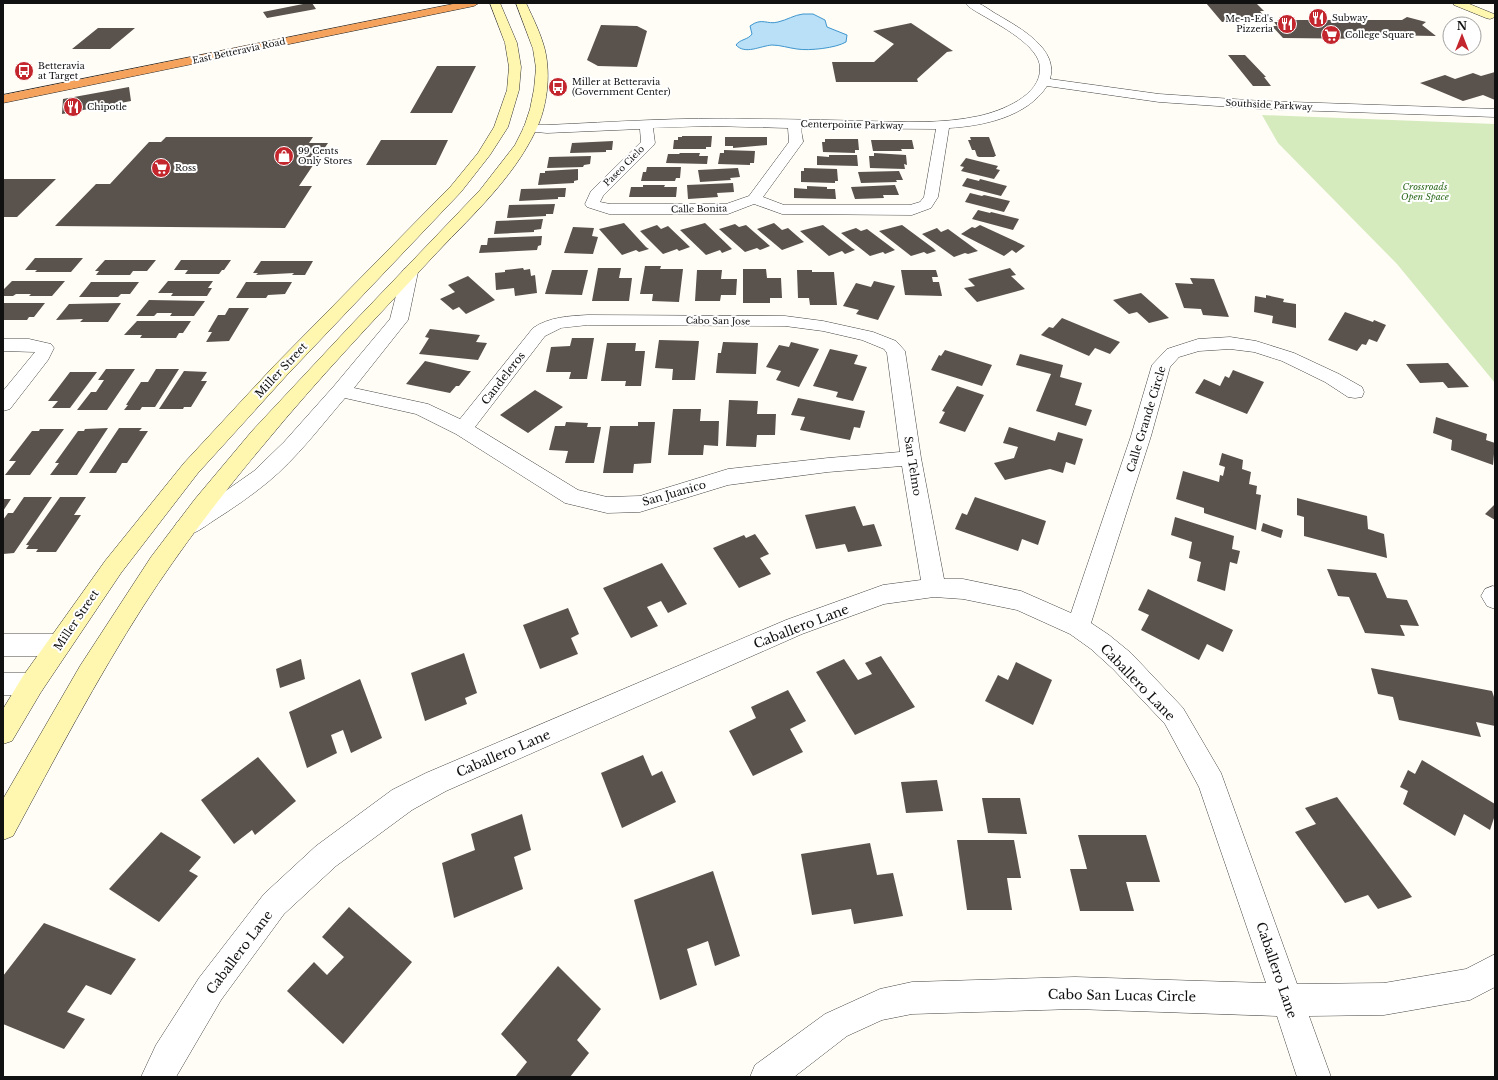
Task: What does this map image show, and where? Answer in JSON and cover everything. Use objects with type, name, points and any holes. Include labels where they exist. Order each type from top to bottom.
[{"type":"highway","name":"East Betteravia Road","points":[[3,99],[474,3]]},
{"type":"highway","points":[[154,54],[160,67]]},
{"type":"street","name":"Miller Street","points":[[3,732],[32,684],[113,567],[191,468],[280,371],[456,189],[483,155],[501,127],[513,90],[515,67],[511,43],[496,3]]},
{"type":"street","points":[[521,3],[539,49],[542,82],[535,115],[521,124]]},
{"type":"street","points":[[970,3],[1034,45],[1044,58],[1047,70],[1044,82]]},
{"type":"street","points":[[1458,3],[1493,17]]},
{"type":"street","points":[[1473,3],[1493,17]]},
{"type":"street","points":[[3,826],[72,704],[148,580],[185,528],[232,467],[307,383],[485,193],[510,161],[521,124],[525,85],[523,75],[515,67]]},
{"type":"street","name":"Centerpointe Parkway","points":[[521,124],[646,125],[711,122],[794,125],[943,125],[964,123],[989,117],[1017,106],[1033,96],[1044,82]]},
{"type":"street","name":"Southside Parkway","points":[[1044,82],[1159,98],[1239,104],[1495,113]]},
{"type":"street","name":"Paseo Cielo","points":[[592,204],[596,194],[648,143],[646,125]]},
{"type":"street","points":[[794,125],[796,142],[754,199],[782,209],[912,210],[926,206],[931,197],[943,125]]},
{"type":"street","name":"Calle Bonita","points":[[592,204],[609,209],[728,209],[754,199]]},
{"type":"street","points":[[185,528],[222,505],[262,476],[291,447],[341,391],[399,320],[410,272]]},
{"type":"street","name":"Cabo San Jose","points":[[545,328],[559,322],[588,320],[785,321],[838,329],[867,336],[890,345]]},
{"type":"street","name":"Candeleros","points":[[463,429],[539,332],[545,328]]},
{"type":"street","name":"Calle Grande Circle","points":[[1078,627],[1141,436],[1161,365],[1173,353],[1198,344],[1230,343],[1256,347],[1288,357],[1332,378],[1355,392]]},
{"type":"street","points":[[3,345],[29,345],[45,348],[42,356],[3,404]]},
{"type":"street","name":"San Telmo","points":[[890,345],[896,351],[911,458],[934,588]]},
{"type":"street","name":"San Juanico","points":[[341,391],[421,409],[463,429],[548,483],[572,496],[607,505],[640,504],[728,477],[828,464],[911,458]]},
{"type":"street","name":"Caballero Lane","points":[[158,1077],[168,1057],[210,988],[274,904],[326,856],[402,800],[444,779],[794,627],[883,595],[934,588],[963,589],[1021,601],[1078,627],[1100,642],[1122,661],[1174,716],[1212,782],[1314,1077]]},
{"type":"street","points":[[3,645],[59,645]]},
{"type":"street","points":[[3,684],[32,684]]},
{"type":"street","name":"Cabo San Lucas Circle","points":[[767,1077],[836,1025],[880,1005],[912,998],[1075,993],[1287,1000],[1384,999],[1470,984],[1495,970]]},
{"type":"green space","name":"Crossroads Open Space","points":[[1262,115],[1495,124],[1495,383],[1397,264],[1278,143]]},
{"type":"water","points":[[803,14],[813,14],[825,20],[827,27],[847,35],[846,42],[829,47],[808,50],[772,45],[748,50],[740,48],[736,45],[752,34],[750,26],[754,23],[774,23]]},
{"type":"building","points":[[312,3],[316,9],[267,18],[263,12]]},
{"type":"building","points":[[1206,3],[1256,3],[1264,11],[1260,11],[1263,15],[1258,15],[1263,20],[1252,19],[1254,22],[1222,22]]},
{"type":"building","points":[[1311,17],[1325,18],[1327,20],[1402,20],[1407,17],[1426,22],[1422,25],[1436,36],[1377,35],[1380,39],[1283,38],[1272,26],[1277,26],[1274,22],[1280,22],[1277,20],[1313,20]]},
{"type":"building","points":[[911,23],[953,51],[947,52],[917,79],[918,82],[836,82],[832,62],[874,62],[894,44],[873,31]]},
{"type":"building","points":[[601,25],[637,26],[647,31],[637,67],[598,66],[587,60]]},
{"type":"building","points":[[98,28],[135,28],[110,49],[72,49]]},
{"type":"building","points":[[1228,55],[1245,55],[1266,77],[1264,77],[1271,86],[1253,86]]},
{"type":"building","points":[[437,66],[476,66],[452,113],[410,113]]},
{"type":"building","points":[[1495,72],[1495,100],[1483,95],[1463,101],[1420,83],[1445,75],[1455,79],[1473,73],[1481,76]]},
{"type":"building","points":[[129,87],[131,101],[62,114],[63,99]]},
{"type":"building","points":[[712,136],[711,147],[706,147],[706,149],[673,149],[674,140],[678,140],[678,137]]},
{"type":"building","points":[[166,137],[313,137],[309,143],[328,143],[299,186],[312,186],[285,228],[55,226],[96,184],[110,184],[149,142],[161,142]]},
{"type":"building","points":[[725,137],[767,137],[767,145],[733,148],[733,146],[725,146]]},
{"type":"building","points":[[970,137],[989,137],[996,156],[977,156],[975,150],[972,150],[968,140],[971,140]]},
{"type":"building","points":[[825,139],[858,139],[859,150],[855,150],[855,153],[823,152],[822,142],[825,142]]},
{"type":"building","points":[[381,140],[448,140],[436,165],[366,165]]},
{"type":"building","points":[[871,140],[912,140],[914,149],[901,149],[902,151],[873,151]]},
{"type":"building","points":[[613,141],[612,150],[606,150],[606,152],[570,153],[572,143]]},
{"type":"building","points":[[724,150],[755,151],[754,163],[750,163],[750,165],[718,164],[720,153],[724,153]]},
{"type":"building","points":[[700,153],[699,156],[708,156],[707,164],[666,163],[668,154]]},
{"type":"building","points":[[874,153],[906,155],[907,165],[904,164],[905,169],[870,168],[869,156],[874,156]]},
{"type":"building","points":[[829,155],[857,155],[858,166],[817,165],[817,156],[829,157]]},
{"type":"building","points":[[591,156],[590,164],[584,165],[583,167],[547,168],[549,157]]},
{"type":"building","points":[[966,158],[998,166],[996,169],[1000,170],[994,179],[961,171],[964,167],[960,166]]},
{"type":"building","points":[[647,167],[681,167],[680,178],[676,178],[675,181],[641,181],[643,172],[646,172]]},
{"type":"building","points":[[738,168],[740,177],[730,178],[731,180],[700,182],[698,170]]},
{"type":"building","points":[[804,168],[837,169],[838,181],[835,181],[835,183],[801,182],[801,171],[804,171]]},
{"type":"building","points":[[578,169],[578,180],[574,181],[574,183],[538,185],[540,173],[545,173],[545,171]]},
{"type":"building","points":[[899,171],[903,180],[896,180],[897,182],[861,183],[858,172]]},
{"type":"building","points":[[967,178],[979,181],[980,179],[1007,186],[1001,196],[962,186]]},
{"type":"building","points":[[3,179],[56,179],[17,217],[3,217]]},
{"type":"building","points":[[733,183],[734,192],[717,193],[718,197],[688,199],[687,185]]},
{"type":"building","points":[[643,185],[665,185],[664,187],[677,187],[676,197],[629,197],[631,187],[643,187]]},
{"type":"building","points":[[895,185],[899,195],[883,195],[884,198],[855,199],[851,187]]},
{"type":"building","points":[[807,186],[835,189],[836,199],[794,198],[794,188],[807,189]]},
{"type":"building","points":[[566,188],[565,197],[558,197],[558,199],[519,201],[521,189]]},
{"type":"building","points":[[970,193],[1010,201],[1004,212],[965,202]]},
{"type":"building","points":[[555,204],[553,214],[546,214],[546,216],[507,218],[509,205]]},
{"type":"building","points":[[978,210],[1019,219],[1013,230],[972,219]]},
{"type":"building","points":[[543,219],[541,229],[534,230],[534,232],[494,234],[496,221]]},
{"type":"building","points":[[624,223],[649,249],[639,252],[636,250],[622,255],[599,229]]},
{"type":"building","points":[[705,223],[732,249],[722,253],[720,250],[706,255],[680,230]]},
{"type":"building","points":[[774,223],[782,230],[788,228],[804,242],[782,250],[757,229]]},
{"type":"building","points":[[735,224],[739,227],[746,225],[770,246],[760,250],[757,248],[745,252],[719,229]]},
{"type":"building","points":[[657,225],[661,229],[668,226],[690,247],[679,251],[677,249],[663,254],[640,231]]},
{"type":"building","points":[[823,225],[855,250],[845,254],[842,251],[829,256],[800,231]]},
{"type":"building","points":[[902,225],[936,251],[927,254],[924,252],[911,256],[879,231]]},
{"type":"building","points":[[980,225],[1025,246],[1016,253],[1012,250],[1004,256],[961,234],[972,227],[975,228]]},
{"type":"building","points":[[573,227],[594,228],[592,236],[598,237],[593,254],[564,253]]},
{"type":"building","points":[[856,228],[861,231],[867,229],[895,250],[885,254],[883,252],[870,256],[841,233]]},
{"type":"building","points":[[937,228],[941,232],[948,229],[978,251],[968,254],[965,253],[954,257],[922,234]]},
{"type":"building","points":[[542,236],[541,245],[538,246],[537,250],[479,253],[481,245],[487,245],[488,238]]},
{"type":"building","points":[[35,258],[83,258],[71,272],[35,272],[37,270],[25,270]]},
{"type":"building","points":[[105,260],[156,260],[147,271],[133,271],[130,275],[96,275],[99,271],[95,271]]},
{"type":"building","points":[[181,260],[231,260],[219,274],[185,274],[188,270],[174,270]]},
{"type":"building","points":[[261,261],[313,261],[305,275],[292,275],[294,273],[256,275],[258,273],[253,273]]},
{"type":"building","points":[[645,266],[661,266],[660,269],[683,269],[679,302],[652,301],[653,294],[640,294]]},
{"type":"building","points":[[523,268],[524,270],[530,269],[531,276],[535,275],[537,293],[515,296],[514,288],[496,290],[495,273]]},
{"type":"building","points":[[598,268],[621,268],[619,278],[632,278],[629,301],[592,301]]},
{"type":"building","points":[[1010,268],[1016,275],[1011,276],[1025,289],[977,302],[964,288],[975,286],[968,279]]},
{"type":"building","points":[[743,269],[766,269],[767,278],[781,278],[782,298],[770,298],[770,303],[743,303]]},
{"type":"building","points":[[552,270],[588,270],[582,295],[545,294]]},
{"type":"building","points":[[697,270],[722,270],[721,279],[737,279],[736,295],[721,295],[720,301],[695,301]]},
{"type":"building","points":[[797,270],[834,272],[837,305],[810,305],[809,298],[798,298]]},
{"type":"building","points":[[901,270],[936,270],[938,277],[932,277],[933,282],[939,282],[942,296],[905,295]]},
{"type":"building","points":[[468,276],[495,300],[466,314],[459,307],[453,310],[440,299],[455,292],[448,285]]},
{"type":"building","points":[[1190,278],[1214,279],[1229,317],[1203,315],[1201,309],[1184,308],[1175,283],[1193,284]]},
{"type":"building","points":[[12,281],[65,281],[52,296],[29,296],[31,294],[16,294],[13,296],[3,296],[3,290]]},
{"type":"building","points":[[168,281],[213,281],[208,288],[212,288],[207,296],[171,296],[173,293],[158,293]]},
{"type":"building","points":[[874,281],[895,286],[878,320],[856,314],[859,310],[843,306],[856,283],[871,287]]},
{"type":"building","points":[[91,282],[139,282],[130,294],[121,294],[118,297],[79,297]]},
{"type":"building","points":[[246,282],[292,282],[285,294],[268,295],[266,298],[236,298]]},
{"type":"building","points":[[1141,293],[1169,318],[1149,323],[1137,312],[1129,314],[1113,300]]},
{"type":"building","points":[[1266,295],[1284,299],[1283,302],[1296,304],[1296,328],[1272,323],[1273,316],[1254,312],[1255,296],[1266,298]]},
{"type":"building","points":[[149,300],[205,301],[194,316],[170,316],[172,313],[157,313],[154,316],[136,316]]},
{"type":"building","points":[[3,303],[45,303],[34,317],[29,317],[27,320],[3,320]]},
{"type":"building","points":[[121,303],[108,322],[80,322],[83,319],[56,320],[69,304]]},
{"type":"building","points":[[229,308],[249,308],[229,341],[206,342],[212,332],[208,332],[218,315],[225,315]]},
{"type":"building","points":[[1345,312],[1386,325],[1377,342],[1369,339],[1366,345],[1362,344],[1357,351],[1328,340]]},
{"type":"building","points":[[1062,318],[1120,342],[1110,354],[1095,348],[1089,356],[1041,335],[1049,327],[1053,328]]},
{"type":"building","points":[[137,321],[191,321],[183,333],[179,333],[176,338],[140,338],[142,335],[124,335]]},
{"type":"building","points":[[430,329],[480,335],[476,342],[487,343],[478,360],[419,354],[429,338],[425,337]]},
{"type":"building","points":[[572,338],[594,338],[587,379],[569,379],[571,372],[546,372],[551,347],[570,346]]},
{"type":"building","points":[[659,340],[699,341],[695,380],[672,380],[673,369],[655,368]]},
{"type":"building","points":[[723,342],[758,343],[756,374],[716,373],[718,353],[721,353]]},
{"type":"building","points":[[791,342],[819,349],[799,387],[776,380],[781,371],[766,367],[779,345],[789,347]]},
{"type":"building","points":[[607,343],[636,343],[635,351],[645,351],[641,386],[625,386],[626,381],[601,381]]},
{"type":"building","points":[[830,349],[858,355],[854,364],[867,367],[853,401],[836,397],[838,392],[813,386]]},
{"type":"building","points":[[945,350],[992,365],[982,386],[931,370],[939,355],[941,356]]},
{"type":"building","points":[[1020,354],[1063,365],[1060,377],[1082,383],[1075,405],[1092,410],[1086,426],[1036,411],[1051,374],[1016,365]]},
{"type":"building","points":[[425,361],[471,371],[459,386],[456,386],[450,393],[406,384]]},
{"type":"building","points":[[1448,363],[1469,387],[1448,388],[1443,382],[1420,383],[1406,364]]},
{"type":"building","points":[[106,369],[135,369],[107,410],[77,410],[91,392],[96,392],[104,380],[98,380]]},
{"type":"building","points":[[156,369],[179,369],[155,407],[142,407],[140,410],[124,410],[141,382],[148,382]]},
{"type":"building","points":[[1233,370],[1264,382],[1247,414],[1195,393],[1204,379],[1220,386],[1225,376],[1229,378]]},
{"type":"building","points":[[184,371],[207,372],[201,381],[207,381],[191,407],[184,407],[183,409],[159,409]]},
{"type":"building","points":[[70,372],[97,372],[70,408],[52,408],[58,401],[48,401]]},
{"type":"building","points":[[957,386],[984,395],[965,432],[939,423],[945,412],[942,411]]},
{"type":"building","points":[[535,390],[563,407],[528,433],[500,415]]},
{"type":"building","points":[[798,398],[865,411],[860,428],[854,427],[850,440],[800,430],[805,417],[791,415]]},
{"type":"building","points":[[729,400],[758,401],[757,414],[776,414],[775,435],[757,435],[756,447],[726,446]]},
{"type":"building","points":[[673,409],[701,409],[700,421],[719,421],[718,446],[704,445],[703,455],[668,455]]},
{"type":"building","points":[[1436,417],[1487,434],[1486,440],[1495,443],[1493,465],[1451,450],[1452,440],[1433,433]]},
{"type":"building","points":[[566,422],[588,423],[587,427],[601,427],[594,463],[565,463],[568,451],[549,450],[555,426],[565,426]]},
{"type":"building","points":[[638,422],[655,422],[651,463],[634,464],[633,473],[603,473],[610,426],[638,426]]},
{"type":"building","points":[[1009,427],[1055,441],[1058,432],[1083,439],[1075,465],[1066,462],[1063,473],[1050,469],[1005,480],[994,463],[1014,458],[1018,447],[1003,443]]},
{"type":"building","points":[[108,428],[77,475],[50,475],[59,463],[55,463],[78,431],[84,431],[85,429]]},
{"type":"building","points":[[119,428],[142,428],[139,431],[148,431],[127,463],[122,463],[116,473],[89,473]]},
{"type":"building","points":[[40,429],[64,429],[30,475],[5,475],[16,461],[9,461],[32,431],[39,431]]},
{"type":"building","points":[[1222,453],[1243,460],[1242,469],[1251,472],[1249,484],[1257,486],[1256,494],[1261,495],[1256,530],[1204,513],[1204,508],[1176,499],[1183,471],[1219,482],[1220,475],[1223,476],[1225,467],[1219,465]]},
{"type":"building","points":[[24,497],[52,497],[14,553],[3,554],[3,520],[8,513],[13,513]]},
{"type":"building","points":[[60,497],[86,497],[74,515],[81,515],[56,552],[36,552],[38,549],[26,549],[29,545],[26,545]]},
{"type":"building","points":[[975,497],[1046,521],[1038,545],[1022,539],[1018,551],[955,529],[962,513],[967,515]]},
{"type":"building","points":[[1297,498],[1367,516],[1368,529],[1384,534],[1387,558],[1304,536],[1304,517],[1297,515]]},
{"type":"building","points":[[3,499],[11,499],[3,511]]},
{"type":"building","points":[[1495,504],[1495,520],[1485,514]]},
{"type":"building","points":[[855,506],[863,526],[874,524],[882,546],[848,552],[845,544],[816,549],[805,515]]},
{"type":"building","points":[[1175,517],[1234,536],[1232,549],[1240,551],[1237,564],[1230,562],[1225,591],[1197,581],[1201,562],[1189,558],[1192,542],[1171,535]]},
{"type":"building","points":[[1263,523],[1283,530],[1281,538],[1261,531]]},
{"type":"building","points":[[755,534],[769,554],[760,558],[771,574],[739,588],[713,548],[744,535],[746,538]]},
{"type":"building","points":[[662,563],[687,604],[668,613],[661,601],[647,607],[658,626],[631,638],[603,588]]},
{"type":"building","points":[[1327,569],[1376,573],[1387,598],[1407,600],[1419,626],[1400,625],[1405,636],[1365,633],[1349,597],[1338,596]]},
{"type":"building","points":[[1148,589],[1233,630],[1223,652],[1207,644],[1199,660],[1141,630],[1149,615],[1138,610]]},
{"type":"building","points":[[568,608],[579,634],[571,638],[578,654],[540,669],[523,625]]},
{"type":"building","points":[[464,653],[477,693],[465,698],[467,704],[425,721],[411,673]]},
{"type":"building","points":[[881,656],[915,707],[855,735],[816,672],[844,659],[858,680],[872,674],[865,663]]},
{"type":"building","points":[[301,659],[305,679],[280,688],[276,669]]},
{"type":"building","points":[[1016,662],[1052,680],[1033,725],[985,701],[998,675],[1008,680]]},
{"type":"building","points":[[1371,668],[1492,691],[1495,700],[1495,726],[1476,722],[1481,737],[1399,720],[1393,697],[1378,694]]},
{"type":"building","points":[[360,679],[382,738],[351,753],[343,730],[331,735],[337,753],[307,768],[289,712]]},
{"type":"building","points":[[788,690],[806,721],[790,729],[803,752],[753,776],[729,731],[756,718],[751,707]]},
{"type":"building","points":[[643,755],[652,776],[662,771],[676,802],[622,828],[601,773]]},
{"type":"building","points":[[258,757],[296,801],[255,835],[252,830],[234,844],[201,800]]},
{"type":"building","points":[[1422,760],[1495,804],[1495,815],[1490,830],[1464,814],[1455,836],[1403,804],[1408,791],[1400,787],[1408,770],[1415,774]]},
{"type":"building","points":[[937,780],[943,811],[906,813],[901,782]]},
{"type":"building","points":[[1337,797],[1412,897],[1378,909],[1368,895],[1345,903],[1295,832],[1316,824],[1305,808]]},
{"type":"building","points":[[982,798],[1020,798],[1027,834],[988,833]]},
{"type":"building","points":[[522,814],[531,850],[514,857],[523,889],[454,918],[442,863],[475,850],[471,834]]},
{"type":"building","points":[[161,832],[201,857],[189,871],[198,876],[159,922],[109,889]]},
{"type":"building","points":[[1078,835],[1146,835],[1160,882],[1126,882],[1134,911],[1080,911],[1070,869],[1087,869]]},
{"type":"building","points":[[957,840],[1014,840],[1021,878],[1007,878],[1012,910],[967,910]]},
{"type":"building","points":[[870,843],[877,875],[893,873],[903,916],[854,924],[851,909],[812,915],[801,854]]},
{"type":"building","points":[[713,871],[740,956],[715,966],[708,941],[687,949],[697,985],[660,1000],[634,900]]},
{"type":"building","points":[[349,907],[412,962],[343,1044],[287,991],[314,962],[327,975],[344,957],[322,937]]},
{"type":"building","points":[[44,923],[136,959],[111,995],[86,985],[67,1012],[85,1019],[64,1049],[3,1024],[3,976]]},
{"type":"building","points":[[558,966],[601,1009],[577,1040],[589,1053],[570,1077],[515,1077],[527,1062],[501,1034]]},
{"type":"place","name":"Subway","points":[[1318,18]]},
{"type":"place","name":"Me-n-Ed's Pizzeria","points":[[1287,24]]},
{"type":"place","name":"College Square","points":[[1331,35]]},
{"type":"place","name":"Betteravia at Target","points":[[24,71]]},
{"type":"place","name":"Miller at Betteravia (Government Center)","points":[[558,87]]},
{"type":"place","name":"Chipotle","points":[[73,107]]},
{"type":"place","name":"99 Cents Only Stores","points":[[284,156]]},
{"type":"place","name":"Ross","points":[[161,168]]}]
